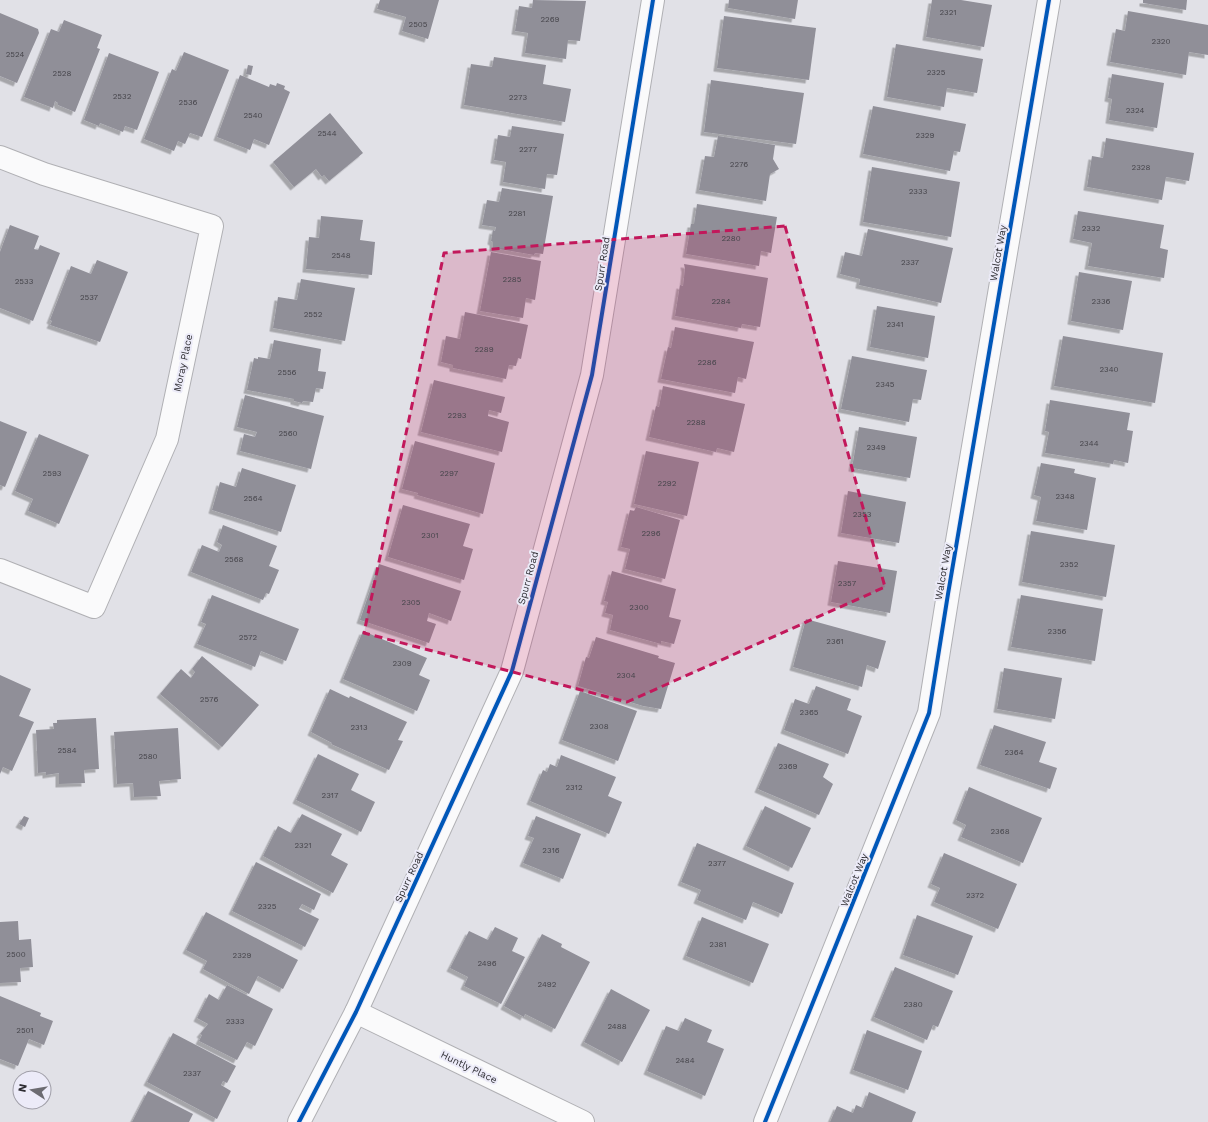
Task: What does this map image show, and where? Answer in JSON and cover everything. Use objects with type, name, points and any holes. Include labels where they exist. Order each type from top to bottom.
[{"type":"street","name":"Spurr Road","points":[[299,1122],[356,1012],[512,671],[592,375],[653,0]]},
{"type":"street","name":"Walcot Way","points":[[765,1122],[929,714],[948,594],[1050,0]]},
{"type":"street","name":"Moray Place","points":[[0,157],[44,174],[212,226],[167,439],[94,607],[0,570]]},
{"type":"street","name":"Huntly Place","points":[[356,1012],[583,1122]]},
{"type":"highlighted area","points":[[785,226],[885,587],[627,702],[364,633],[444,253]]},
{"type":"building","points":[[380,0],[439,0],[428,39],[402,31],[406,17],[377,9]]},
{"type":"building","points":[[533,0],[586,1],[580,41],[568,40],[566,59],[525,53],[528,33],[515,31],[519,6],[532,8]]},
{"type":"building","points":[[729,0],[798,0],[795,19],[728,8]]},
{"type":"building","points":[[932,0],[961,0],[992,5],[984,47],[926,37]]},
{"type":"building","points":[[1143,0],[1187,0],[1186,10],[1143,3]]},
{"type":"building","points":[[1128,11],[1208,25],[1208,55],[1189,52],[1186,75],[1110,62],[1116,29],[1125,31]]},
{"type":"building","points":[[0,13],[38,29],[39,33],[17,83],[0,76]]},
{"type":"building","points":[[724,16],[816,28],[809,80],[717,68]]},
{"type":"building","points":[[64,20],[102,35],[97,48],[100,49],[75,112],[58,105],[55,101],[53,108],[24,97],[51,29],[59,32]]},
{"type":"building","points":[[896,44],[983,59],[977,93],[947,88],[944,107],[887,97]]},
{"type":"building","points":[[184,52],[229,70],[202,137],[190,133],[185,144],[178,141],[174,151],[144,139],[172,69],[176,71]]},
{"type":"building","points":[[109,53],[159,72],[137,130],[125,126],[123,132],[100,123],[99,126],[84,120]]},
{"type":"building","points":[[494,57],[546,65],[543,84],[571,89],[565,122],[464,105],[471,64],[492,67]]},
{"type":"building","points":[[248,65],[253,66],[251,75],[246,74]]},
{"type":"building","points":[[1112,74],[1164,83],[1157,128],[1109,120],[1112,99],[1108,98]]},
{"type":"building","points":[[240,75],[269,87],[270,84],[276,86],[277,83],[285,86],[284,89],[290,92],[269,145],[254,139],[250,150],[217,137]]},
{"type":"building","points":[[711,80],[804,93],[796,144],[704,132]]},
{"type":"building","points":[[873,106],[966,124],[960,152],[954,151],[950,171],[863,154]]},
{"type":"building","points":[[330,113],[363,153],[329,181],[324,175],[322,177],[316,169],[294,187],[273,162]]},
{"type":"building","points":[[512,126],[564,134],[557,175],[547,174],[545,189],[503,182],[506,162],[494,160],[498,135],[510,137]]},
{"type":"building","points":[[718,136],[775,145],[773,159],[779,169],[770,174],[766,201],[699,190],[705,156],[714,157]]},
{"type":"building","points":[[1106,138],[1194,153],[1189,181],[1166,177],[1162,200],[1087,187],[1092,156],[1103,158]]},
{"type":"building","points":[[872,167],[960,182],[951,237],[863,222]]},
{"type":"building","points":[[502,188],[553,196],[543,254],[535,253],[534,255],[493,248],[493,242],[491,241],[493,230],[495,231],[496,227],[482,225],[487,200],[499,202]]},
{"type":"building","points":[[697,204],[777,217],[771,253],[761,251],[759,266],[686,254],[691,224],[694,224]]},
{"type":"building","points":[[1078,211],[1164,225],[1160,248],[1168,250],[1164,278],[1088,266],[1092,243],[1073,239]]},
{"type":"building","points":[[321,216],[363,220],[360,240],[375,242],[372,275],[306,269],[309,237],[319,238]]},
{"type":"building","points":[[10,225],[39,236],[34,249],[38,250],[40,245],[60,253],[33,321],[0,308],[0,252]]},
{"type":"building","points":[[868,229],[953,248],[941,303],[859,285],[860,279],[840,274],[845,252],[862,256]]},
{"type":"building","points":[[491,252],[541,261],[535,300],[526,298],[523,318],[480,311]]},
{"type":"building","points":[[97,260],[128,272],[100,342],[50,325],[52,321],[50,320],[71,266],[91,274]]},
{"type":"building","points":[[684,264],[768,278],[760,327],[742,324],[741,328],[675,316],[680,285],[683,286],[685,269]]},
{"type":"building","points":[[1079,272],[1132,281],[1123,330],[1071,321]]},
{"type":"building","points":[[301,279],[355,288],[345,341],[273,328],[278,297],[297,300]]},
{"type":"building","points":[[877,306],[935,316],[928,358],[870,347]]},
{"type":"building","points":[[465,312],[528,325],[521,359],[518,358],[516,366],[509,365],[506,379],[453,368],[453,365],[441,362],[446,336],[460,339]]},
{"type":"building","points":[[675,327],[754,342],[746,379],[738,377],[735,393],[661,379],[668,347],[671,348]]},
{"type":"building","points":[[1063,336],[1163,353],[1155,403],[1054,386]]},
{"type":"building","points":[[274,340],[321,349],[318,371],[326,372],[323,389],[316,388],[313,402],[303,401],[302,403],[294,401],[294,399],[247,390],[254,358],[258,359],[258,357],[270,359]]},
{"type":"building","points":[[852,356],[927,370],[921,400],[913,399],[909,422],[841,409]]},
{"type":"building","points":[[434,380],[505,397],[501,413],[489,410],[488,416],[509,422],[502,452],[421,432]]},
{"type":"building","points":[[663,386],[745,404],[734,452],[717,448],[716,452],[649,437],[656,406],[659,407]]},
{"type":"building","points":[[245,395],[324,416],[311,469],[240,451],[244,434],[255,437],[257,432],[237,427]]},
{"type":"building","points":[[1050,400],[1130,413],[1127,430],[1133,431],[1128,463],[1114,460],[1113,464],[1045,453],[1049,432],[1045,431]]},
{"type":"building","points":[[0,421],[27,432],[5,487],[0,485]]},
{"type":"building","points":[[859,427],[917,437],[910,478],[852,468]]},
{"type":"building","points":[[39,434],[89,455],[59,524],[28,511],[33,499],[15,491]]},
{"type":"building","points":[[415,441],[495,463],[483,514],[417,495],[418,493],[402,489]]},
{"type":"building","points":[[646,451],[699,462],[687,516],[634,504]]},
{"type":"building","points":[[1041,463],[1075,469],[1074,473],[1096,478],[1087,530],[1036,521],[1041,497],[1034,495]]},
{"type":"building","points":[[242,468],[296,485],[281,532],[212,510],[220,482],[236,487]]},
{"type":"building","points":[[848,491],[906,502],[899,543],[841,533]]},
{"type":"building","points":[[403,505],[470,524],[463,546],[473,549],[464,580],[388,557]]},
{"type":"building","points":[[636,507],[680,520],[665,579],[625,569],[630,549],[621,547],[630,510],[634,511]]},
{"type":"building","points":[[223,525],[277,546],[269,566],[279,570],[269,594],[266,593],[263,600],[191,572],[202,545],[219,552],[222,545],[217,542]]},
{"type":"building","points":[[1031,531],[1115,545],[1106,597],[1022,582]]},
{"type":"building","points":[[838,561],[897,571],[890,613],[831,602]]},
{"type":"building","points":[[379,564],[461,591],[451,621],[429,613],[427,621],[436,624],[429,643],[360,620]]},
{"type":"building","points":[[612,571],[676,589],[669,617],[681,620],[674,644],[661,641],[661,644],[610,630],[613,615],[605,613],[608,602],[604,601]]},
{"type":"building","points":[[212,595],[299,629],[286,661],[261,651],[255,667],[197,644],[206,624],[201,622]]},
{"type":"building","points":[[1021,595],[1103,609],[1095,661],[1011,647]]},
{"type":"building","points":[[806,619],[886,641],[878,669],[867,665],[862,687],[793,667]]},
{"type":"building","points":[[363,631],[427,658],[419,675],[430,680],[417,711],[343,679]]},
{"type":"building","points":[[596,637],[659,656],[658,658],[675,663],[661,709],[643,706],[578,686],[586,657],[589,658]]},
{"type":"building","points":[[202,656],[259,705],[222,747],[160,694],[181,669],[191,678],[195,672],[192,669]]},
{"type":"building","points":[[1004,668],[1062,678],[1055,719],[997,709]]},
{"type":"building","points":[[0,675],[31,689],[19,716],[34,722],[12,771],[3,767],[0,774]]},
{"type":"building","points":[[816,686],[851,699],[847,710],[862,716],[848,754],[784,730],[795,699],[809,704]]},
{"type":"building","points":[[330,689],[349,698],[350,696],[407,722],[398,740],[403,741],[389,770],[331,744],[332,743],[311,732]]},
{"type":"building","points":[[580,691],[637,711],[618,761],[562,740]]},
{"type":"building","points":[[96,718],[99,769],[84,770],[85,783],[59,784],[59,773],[46,775],[46,772],[38,773],[36,730],[54,729],[53,723],[57,723],[57,720]]},
{"type":"building","points":[[994,725],[1046,742],[1039,762],[1057,768],[1050,789],[980,765]]},
{"type":"building","points":[[178,728],[181,779],[159,781],[161,796],[134,797],[133,783],[117,784],[114,732]]},
{"type":"building","points":[[778,743],[829,764],[823,777],[833,784],[819,815],[758,789]]},
{"type":"building","points":[[318,754],[359,774],[351,790],[375,802],[361,832],[296,800]]},
{"type":"building","points":[[561,755],[616,777],[608,796],[622,802],[609,834],[530,801],[543,770],[547,772],[550,764],[557,767]]},
{"type":"building","points":[[969,787],[1042,818],[1023,863],[961,837],[966,825],[956,820]]},
{"type":"building","points":[[765,806],[811,828],[792,868],[746,846]]},
{"type":"building","points":[[302,814],[342,834],[331,855],[348,864],[333,893],[263,856],[278,826],[291,833]]},
{"type":"building","points":[[24,816],[29,818],[25,827],[19,824]]},
{"type":"building","points":[[536,816],[581,834],[563,879],[523,863],[534,838],[528,836]]},
{"type":"building","points":[[697,843],[794,883],[782,914],[753,902],[746,920],[697,900],[701,890],[681,882]]},
{"type":"building","points":[[944,853],[1017,884],[998,929],[934,902],[940,888],[931,884]]},
{"type":"building","points":[[256,862],[321,894],[314,910],[302,904],[299,909],[319,919],[305,947],[232,911]]},
{"type":"building","points":[[206,912],[298,960],[283,989],[258,976],[249,994],[203,969],[207,961],[186,950]]},
{"type":"building","points":[[917,915],[973,936],[958,975],[903,955]]},
{"type":"building","points":[[702,917],[769,944],[753,983],[686,956]]},
{"type":"building","points":[[18,921],[19,940],[31,939],[33,967],[20,968],[21,982],[0,983],[0,922]]},
{"type":"building","points":[[495,927],[518,938],[512,951],[525,957],[501,1004],[464,986],[468,977],[450,968],[469,931],[488,940]]},
{"type":"building","points":[[542,934],[562,944],[561,947],[590,962],[555,1029],[525,1014],[524,1017],[504,1006]]},
{"type":"building","points":[[895,967],[953,991],[938,1027],[933,1025],[927,1040],[874,1017]]},
{"type":"building","points":[[227,985],[273,1009],[255,1046],[247,1042],[237,1060],[199,1041],[202,1035],[200,1034],[208,1024],[197,1018],[209,994],[219,1000]]},
{"type":"building","points":[[611,989],[650,1010],[622,1062],[584,1042]]},
{"type":"building","points":[[0,996],[41,1013],[40,1016],[53,1021],[44,1045],[29,1039],[18,1066],[0,1059]]},
{"type":"building","points":[[685,1018],[712,1030],[707,1042],[724,1049],[705,1096],[647,1071],[666,1026],[679,1031]]},
{"type":"building","points":[[867,1030],[922,1051],[908,1090],[853,1070]]},
{"type":"building","points":[[173,1033],[236,1066],[227,1083],[223,1081],[221,1085],[231,1091],[217,1119],[147,1082]]},
{"type":"building","points":[[148,1091],[193,1114],[189,1122],[132,1122]]},
{"type":"building","points":[[869,1092],[916,1112],[912,1122],[830,1122],[837,1106],[853,1113],[856,1105],[863,1108]]},
{"type":"cycle path","points":[[299,1122],[356,1012],[512,671],[592,375],[653,0]]},
{"type":"cycle path","points":[[765,1122],[929,713],[1049,0]]}]
